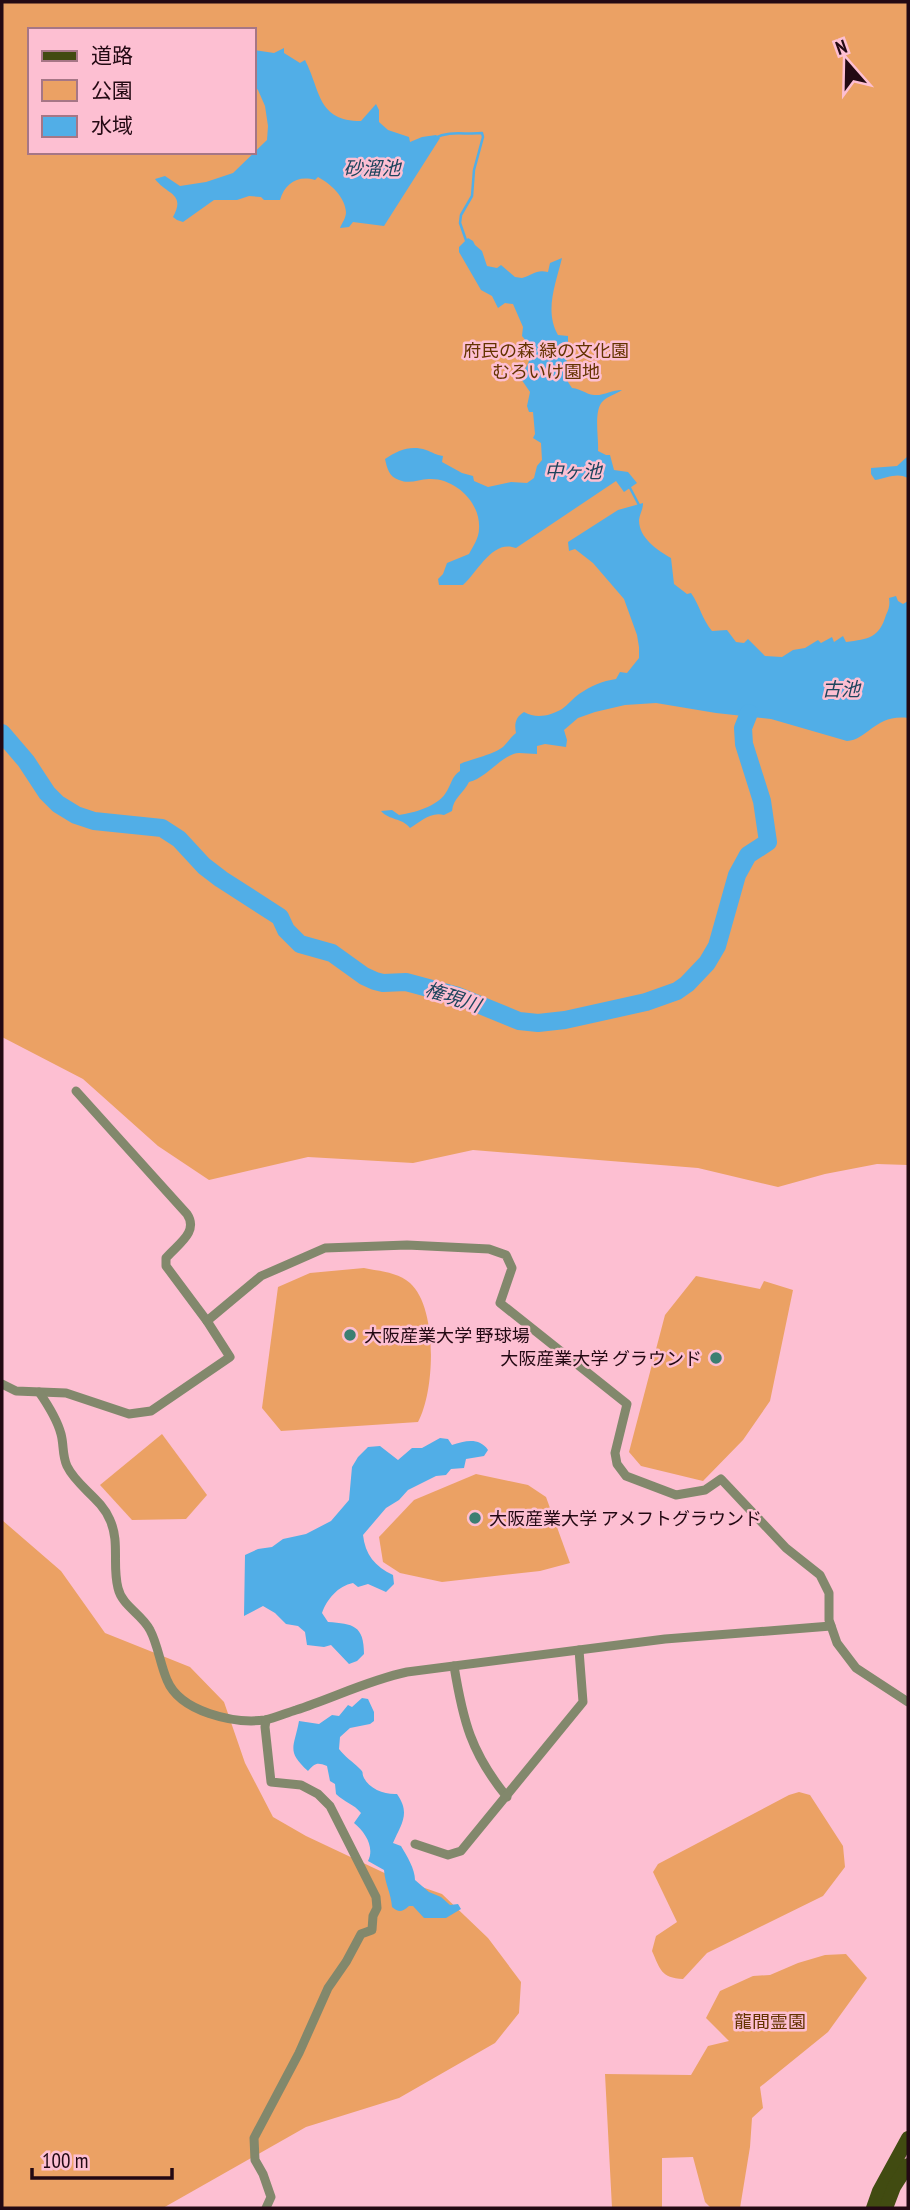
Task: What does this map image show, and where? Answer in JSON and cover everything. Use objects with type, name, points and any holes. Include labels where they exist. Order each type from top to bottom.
[{"type":"main road","points":[[873,2208],[878,2191],[908,2138]]},
{"type":"main road","points":[[886,2208],[894,2187],[908,2165]]},
{"type":"street","points":[[2,1384],[16,1391],[66,1393],[129,1414],[150,1411],[230,1357],[166,1266],[166,1258],[191,1230],[192,1222],[179,1204],[76,1091]]},
{"type":"street","points":[[207,1321],[261,1276],[325,1248],[407,1245],[489,1249],[506,1255],[512,1268],[499,1303],[627,1404],[615,1453],[617,1464],[626,1476],[676,1495],[705,1490],[721,1479],[786,1548],[820,1575],[829,1593],[829,1620],[837,1643],[856,1668],[908,1702]]},
{"type":"street","points":[[39,1392],[52,1411],[62,1436],[67,1466],[77,1482],[100,1504],[110,1519],[116,1541],[118,1590],[124,1601],[149,1628],[168,1683],[177,1695],[199,1711],[234,1720],[266,1720],[327,1700],[388,1675],[665,1639],[831,1626]]},
{"type":"street","points":[[415,1844],[448,1855],[461,1851],[507,1797],[583,1702],[579,1650]]},
{"type":"street","points":[[454,1665],[461,1712],[478,1756],[507,1797]]},
{"type":"street","points":[[266,1720],[271,1782],[301,1785],[318,1794],[330,1806],[343,1836],[366,1875],[376,1897],[377,1908],[373,1916],[372,1930],[361,1934],[328,1987],[299,2053],[254,2138],[255,2160],[271,2197],[266,2208]]},
{"type":"green space","name":"府民の森 緑の文化園 むろいけ園地","points":[[2,2],[908,2],[908,1165],[877,1164],[778,1187],[698,1168],[473,1150],[413,1163],[308,1157],[209,1180],[158,1146],[83,1079],[2,1037]]},
{"type":"green space","name":"大阪産業大学 野球場","points":[[364,1268],[388,1272],[405,1279],[419,1295],[425,1311],[431,1350],[430,1371],[424,1408],[418,1422],[281,1431],[262,1408],[278,1287],[310,1273]]},
{"type":"green space","name":"大阪産業大学 グラウンド","points":[[696,1276],[760,1289],[764,1281],[793,1290],[770,1401],[743,1440],[703,1481],[641,1466],[629,1452],[665,1315]]},
{"type":"green space","points":[[162,1434],[207,1495],[186,1519],[132,1520],[100,1485]]},
{"type":"green space","name":"大阪産業大学 アメフトグラウンド","points":[[476,1474],[528,1485],[546,1497],[570,1563],[540,1571],[442,1582],[400,1573],[383,1562],[379,1537],[414,1500]]},
{"type":"green space","points":[[2,1520],[61,1571],[105,1633],[190,1667],[224,1702],[245,1763],[273,1817],[306,1836],[393,1877],[442,1894],[488,1938],[521,1982],[519,2013],[495,2043],[399,2098],[306,2127],[163,2208],[2,2208]]},
{"type":"green space","points":[[799,1792],[810,1795],[843,1846],[845,1867],[823,1896],[707,1953],[683,1979],[670,1977],[660,1968],[652,1951],[656,1936],[677,1922],[653,1872],[658,1864]]},
{"type":"green space","name":"龍間霊園","points":[[846,1954],[867,1978],[828,2032],[760,2087],[763,2108],[752,2118],[740,2208],[711,2208],[705,2202],[693,2157],[662,2158],[662,2208],[612,2208],[605,2074],[691,2075],[708,2046],[729,2041],[706,2018],[720,1991],[753,1976],[770,1975],[825,1955]]},
{"type":"water","name":"砂溜池","points":[[284,48],[284,53],[300,63],[305,60],[322,102],[336,116],[361,121],[376,104],[379,122],[388,130],[409,137],[410,142],[436,135],[440,138],[384,226],[353,222],[349,227],[340,228],[346,214],[343,201],[332,187],[318,177],[315,180],[293,182],[285,189],[280,200],[249,196],[237,200],[214,200],[183,222],[173,217],[176,199],[155,179],[165,176],[180,186],[206,182],[233,173],[253,154],[256,154],[267,140],[265,106],[256,88],[256,50],[274,53]]},
{"type":"water","name":"中ヶ池","points":[[468,238],[482,251],[487,266],[497,268],[501,265],[515,277],[548,272],[550,263],[562,258],[552,297],[552,316],[558,335],[568,336],[568,344],[564,350],[568,382],[572,388],[594,395],[622,390],[605,399],[600,405],[597,418],[598,451],[610,455],[614,470],[628,472],[637,483],[624,492],[616,481],[516,548],[508,546],[493,552],[463,585],[439,585],[438,579],[447,563],[469,554],[476,542],[479,519],[476,510],[465,494],[449,483],[431,479],[408,482],[396,479],[389,472],[385,459],[405,449],[426,450],[443,456],[442,462],[473,476],[474,481],[488,487],[511,482],[527,483],[534,478],[537,466],[542,460],[541,443],[533,438],[533,412],[529,412],[527,406],[530,392],[519,376],[527,366],[530,356],[522,336],[523,327],[513,304],[505,303],[498,308],[492,296],[481,290],[459,252],[459,247]]},
{"type":"water","points":[[908,456],[908,478],[896,475],[875,480],[871,474],[871,468],[897,466]]},
{"type":"water","name":"古池","points":[[643,503],[639,520],[642,532],[655,547],[671,558],[674,584],[687,594],[691,593],[712,631],[727,630],[736,642],[744,643],[748,639],[765,656],[782,657],[818,640],[821,643],[832,637],[834,642],[843,636],[846,642],[867,638],[876,633],[883,623],[889,609],[889,598],[896,596],[903,604],[908,601],[908,718],[880,723],[854,740],[847,741],[771,719],[656,703],[625,705],[578,718],[564,730],[566,747],[545,744],[537,746],[537,754],[519,753],[507,757],[476,780],[469,782],[454,803],[452,811],[444,815],[430,816],[410,828],[384,814],[381,811],[392,810],[399,815],[418,811],[437,802],[460,771],[460,764],[504,746],[516,733],[516,721],[524,712],[538,716],[553,713],[588,689],[616,679],[620,672],[627,673],[639,658],[639,647],[624,599],[593,563],[575,549],[569,551],[568,542],[618,510]]},
{"type":"water","points":[[440,1438],[448,1439],[452,1445],[467,1441],[480,1443],[488,1450],[484,1456],[466,1459],[464,1468],[451,1469],[446,1475],[436,1476],[408,1490],[386,1508],[363,1535],[369,1554],[376,1564],[393,1575],[394,1584],[386,1592],[368,1584],[358,1587],[353,1583],[343,1587],[334,1594],[322,1613],[328,1622],[350,1625],[359,1632],[364,1654],[357,1661],[349,1664],[331,1645],[307,1645],[305,1632],[298,1626],[286,1624],[263,1606],[244,1616],[245,1555],[272,1547],[283,1539],[306,1534],[331,1521],[349,1500],[352,1467],[368,1447],[380,1446],[398,1460],[412,1448],[422,1448]]},
{"type":"water","points":[[362,1698],[368,1699],[374,1712],[374,1721],[350,1728],[340,1737],[339,1749],[362,1771],[370,1785],[383,1792],[397,1794],[404,1813],[393,1843],[401,1846],[412,1867],[415,1880],[450,1905],[458,1904],[461,1909],[446,1918],[424,1918],[413,1906],[400,1911],[392,1907],[384,1870],[368,1861],[368,1840],[354,1823],[361,1813],[336,1794],[335,1784],[330,1781],[327,1766],[316,1764],[308,1771],[294,1754],[299,1721],[319,1724],[332,1715],[339,1716],[348,1705],[352,1707]]},
{"type":"waterway","points":[[435,138],[452,133],[482,133],[474,170],[472,196],[461,215],[460,223],[467,243]]},
{"type":"waterway","points":[[629,486],[639,505]]},
{"type":"waterway","name":"権現川","points":[[2,733],[58,804],[76,815],[94,821],[162,828],[179,839],[204,866],[221,879],[280,917],[286,930],[300,944],[332,953],[375,981],[406,982],[458,996],[519,1021],[538,1023],[565,1020],[646,1002],[677,991],[707,963],[717,946],[737,875],[748,855],[768,842],[762,801],[744,744],[743,728],[749,713]]},
{"type":"place","name":"大阪産業大学 野球場","points":[[350,1335]]},
{"type":"place","name":"大阪産業大学 グラウンド","points":[[716,1358]]},
{"type":"place","name":"大阪産業大学 アメフトグラウンド","points":[[475,1518]]}]
